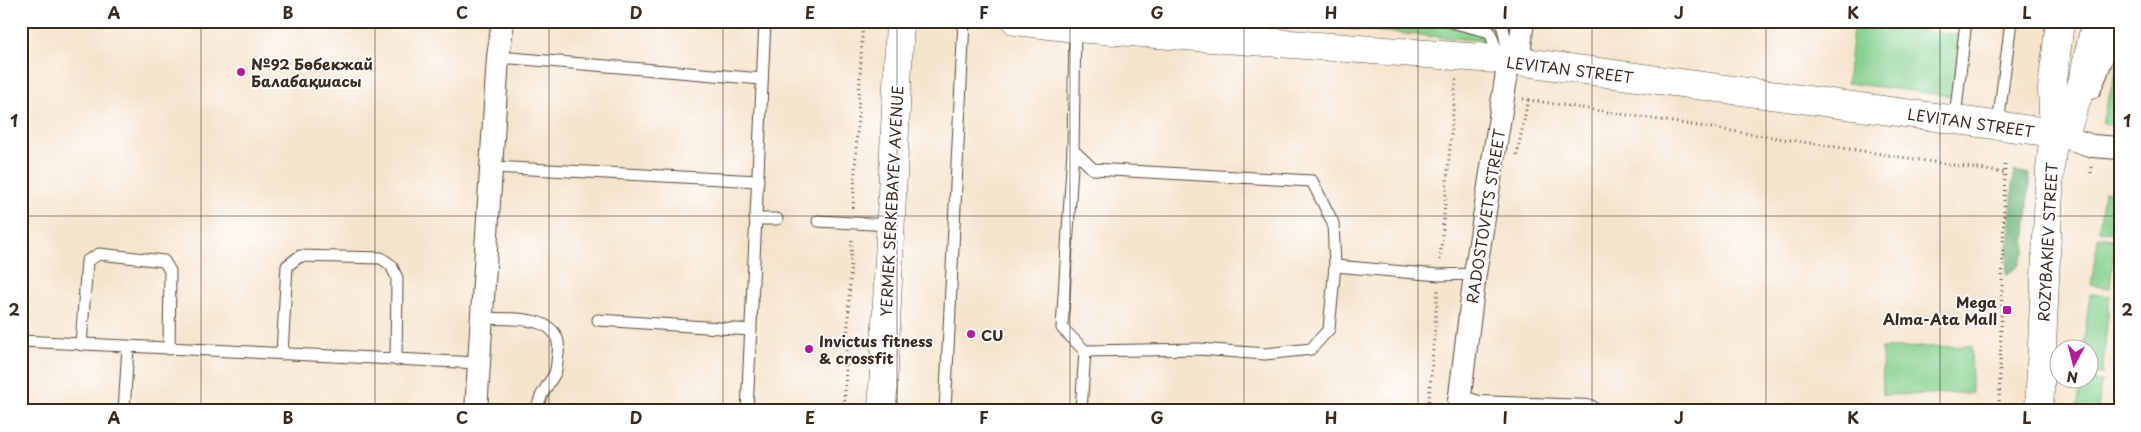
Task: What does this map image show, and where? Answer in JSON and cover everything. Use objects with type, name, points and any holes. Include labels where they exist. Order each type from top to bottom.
[{"type":"street","points":[[476,411],[493,167],[498,57],[502,21]]},
{"type":"street","name":"YERMEK SERKEBAYEV AVENUE","points":[[882,411],[900,21]]},
{"type":"street","name":"LEVITAN STREET","points":[[1016,21],[1075,28],[1509,59],[1958,120],[2061,130],[2092,146],[2120,148]]},
{"type":"street","name":"RADOSTOVETS STREET","points":[[1459,406],[1475,274],[1509,59],[1523,21]]},
{"type":"street","name":"ROZYBAKIEV STREET","points":[[2060,21],[2052,89],[2061,130]]},
{"type":"street","name":"ROZYBAKIEV STREET","points":[[2039,411],[2050,169],[2061,130],[2082,83],[2096,21]]},
{"type":"street","points":[[2061,130],[2081,107],[2098,69],[2114,21]]},
{"type":"street","points":[[1459,406],[1589,411]]},
{"type":"lane","points":[[747,411],[765,21]]},
{"type":"lane","points":[[945,411],[964,21]]},
{"type":"lane","points":[[1447,21],[1490,32],[1509,59]]},
{"type":"lane","name":"RADOSTOVETS STREET","points":[[1502,21],[1509,59]]},
{"type":"lane","points":[[1958,120],[1956,109],[1966,21]]},
{"type":"lane","points":[[1998,125],[2012,21]]},
{"type":"lane","points":[[1073,150],[1093,169],[1312,181],[1333,224],[1335,266],[1329,329],[1311,349],[1265,354],[1199,350],[1086,351],[1062,328],[1073,150],[1075,28]]},
{"type":"lane","points":[[498,57],[762,79]]},
{"type":"lane","points":[[493,167],[758,181]]},
{"type":"lane","points":[[756,219],[777,219]]},
{"type":"lane","points":[[818,222],[890,225]]},
{"type":"lane","points":[[81,345],[87,261],[98,254],[164,261],[170,271],[168,349]]},
{"type":"lane","points":[[282,354],[287,266],[300,256],[381,258],[391,265],[397,278],[396,360]]},
{"type":"lane","points":[[1335,266],[1439,275],[1475,274]]},
{"type":"lane","points":[[482,318],[539,322],[552,329],[560,344],[556,371],[538,401],[537,411]]},
{"type":"lane","points":[[598,320],[751,330]]},
{"type":"lane","points":[[21,341],[479,364]]},
{"type":"lane","points":[[124,411],[128,347]]},
{"type":"lane","points":[[1081,411],[1086,351]]},
{"type":"path","points":[[863,21],[863,30]]},
{"type":"path","points":[[1428,411],[1458,56]]},
{"type":"path","points":[[1503,98],[1528,100],[2005,173]]},
{"type":"path","points":[[1999,411],[2005,164]]},
{"type":"green space","points":[[1260,21],[1490,21],[1485,41]]},
{"type":"green space","points":[[1854,22],[1960,35],[1953,96],[1847,83]]},
{"type":"green space","points":[[2120,57],[2120,125],[2106,124],[2102,122]]},
{"type":"green space","points":[[2014,171],[2030,174],[2025,251],[2018,266],[2006,275]]},
{"type":"green space","points":[[2104,191],[2120,193],[2116,233],[2099,231]]},
{"type":"green space","points":[[2098,237],[2115,240],[2110,288],[2091,285]]},
{"type":"green space","points":[[2090,294],[2110,296],[2102,374],[2098,374],[2098,340],[2084,340]]},
{"type":"green space","points":[[1971,346],[1972,393],[1883,395],[1882,348]]},
{"type":"green space","points":[[2098,381],[2101,381],[2098,411],[2077,411],[2080,390],[2098,390]]},
{"type":"place","name":"№92 Бөбекжай Балабақшасы","points":[[241,72]]},
{"type":"place","name":"Mega Alma-Ata Mall","points":[[2007,310]]},
{"type":"place","name":"CU","points":[[971,334]]},
{"type":"place","name":"Invictus fitness & crossfit","points":[[809,349]]}]
